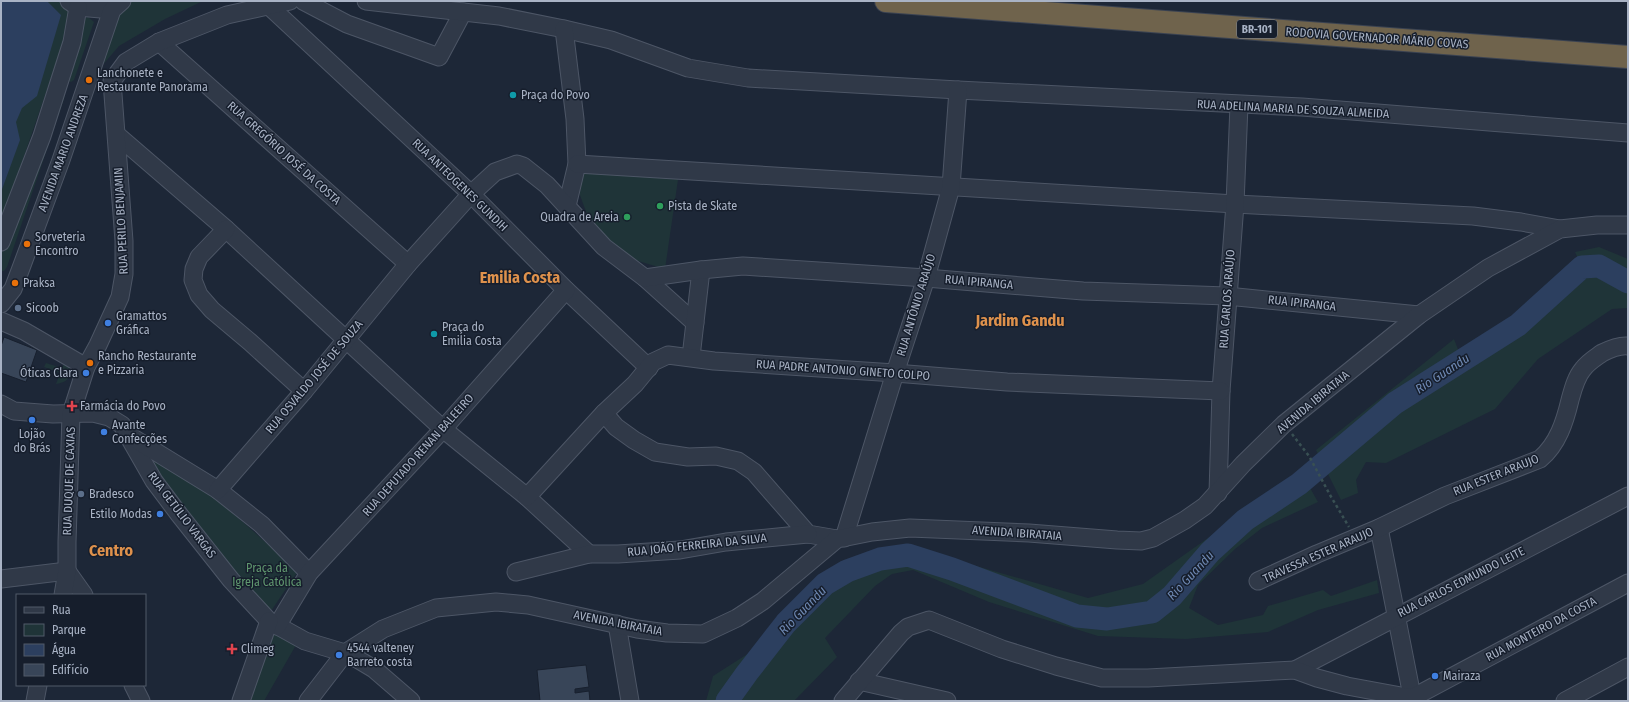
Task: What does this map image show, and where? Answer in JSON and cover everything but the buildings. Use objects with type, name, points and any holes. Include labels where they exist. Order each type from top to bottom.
[{"type":"highway","name":"RODOVIA GOVERNADOR MÁRIO COVAS","points":[[886,1],[1628,57]]},
{"type":"street","points":[[88,80],[112,81],[126,62],[159,42],[227,15],[290,1]]},
{"type":"street","points":[[303,1],[347,24],[439,57],[463,12]]},
{"type":"street","name":"RUA ADELINA MARIA DE SOUZA ALMEIDA","points":[[366,1],[499,16],[564,29],[611,40],[688,68],[748,78],[1302,108],[1628,132]]},
{"type":"street","points":[[1,242],[42,136],[72,42],[74,4],[117,5]]},
{"type":"street","name":"AVENIDA MARIO ANDREZA","points":[[1,304],[67,143],[88,80],[117,5]]},
{"type":"street","name":"RUA ANTEOGENES GUNDIH","points":[[268,5],[471,194],[566,290],[649,368]]},
{"type":"street","points":[[564,29],[575,119],[577,164],[567,206],[604,247],[645,278],[695,323]]},
{"type":"street","name":"RUA GREGÓRIO JOSÉ DA COSTA","points":[[159,42],[408,264]]},
{"type":"street","name":"RUA PERILO BENJAMIN","points":[[71,414],[86,367],[107,327],[120,297],[123,285],[124,241],[112,81]]},
{"type":"street","name":"RUA ANTÔNIO ARAÚJO","points":[[841,538],[926,278],[951,187],[958,90]]},
{"type":"street","name":"RUA CARLOS ARAÚJO","points":[[1218,493],[1221,391],[1235,204],[1239,105]]},
{"type":"street","points":[[117,135],[226,229],[443,428],[527,497],[589,554]]},
{"type":"street","points":[[42,136],[67,143]]},
{"type":"street","name":"RUA OSVALDO JOSÉ DE SOUZA","points":[[218,490],[304,391],[408,264],[471,194],[495,172],[516,164],[523,166],[547,184],[567,206]]},
{"type":"street","points":[[577,164],[1235,204],[1473,216],[1560,229]]},
{"type":"street","name":"AVENIDA IBIRATAIA","points":[[345,653],[383,629],[436,608],[496,602],[528,605],[667,633],[703,634],[737,618],[763,601],[841,538],[872,532],[910,528],[1029,533],[1141,541],[1153,538],[1185,520],[1205,506],[1243,464],[1284,424],[1419,315],[1488,268],[1560,229],[1597,225],[1628,225]]},
{"type":"street","points":[[226,229],[199,257],[194,269],[194,280],[199,295],[212,310],[304,391]]},
{"type":"street","name":"RUA IPIRANGA","points":[[645,278],[743,266],[926,278],[1083,291],[1227,296],[1419,315]]},
{"type":"street","points":[[691,357],[701,270]]},
{"type":"street","name":"RUA DEPUTADO RENAN BALEEIRO","points":[[241,701],[273,624],[309,574],[443,428],[566,290]]},
{"type":"street","points":[[1,321],[24,331],[86,367]]},
{"type":"street","name":"RUA ESTER ARAUJO","points":[[1379,528],[1445,496],[1540,459],[1548,453],[1556,441],[1567,412],[1574,385],[1582,369],[1593,359],[1608,350],[1620,346],[1628,346]]},
{"type":"street","name":"RUA PADRE ANTONIO GINETO COLPO","points":[[527,497],[604,413],[635,384],[653,362],[663,356],[668,355],[722,361],[895,372],[1007,382],[1221,391]]},
{"type":"street","name":"RUA GETÚLIO VARGAS","points":[[5,411],[71,414],[93,412],[109,417],[122,425],[154,481],[178,513],[231,580],[273,624],[304,641],[345,653],[359,660],[374,669],[411,701]]},
{"type":"street","points":[[604,413],[616,427],[634,440],[655,452],[688,457],[716,456],[738,461],[754,472],[808,534]]},
{"type":"street","name":"RUA DUQUE DE CAXIAS","points":[[63,594],[67,571],[71,414]]},
{"type":"street","points":[[129,436],[218,490],[262,525],[309,574]]},
{"type":"street","name":"RUA CARLOS EDMUNDO LEITE","points":[[1296,670],[1628,496]]},
{"type":"street","points":[[843,701],[901,633],[908,627],[929,620],[1002,649],[1056,666],[1102,678],[1148,678],[1296,670],[1317,678],[1347,686],[1412,699],[1379,528]]},
{"type":"street","name":"TRAVESSA ESTER ARAUJO","points":[[1258,581],[1379,528]]},
{"type":"street","name":"RUA JOÃO FERREIRA DA SILVA","points":[[516,572],[589,554],[618,554],[680,550],[726,542],[808,534],[841,538]]},
{"type":"street","points":[[1,579],[67,571],[83,594]]},
{"type":"street","name":"RUA MONTEIRO DA COSTA","points":[[1412,699],[1628,584]]},
{"type":"street","points":[[617,624],[630,701]]},
{"type":"street","points":[[308,701],[345,653]]},
{"type":"street","points":[[1565,701],[1628,667]]},
{"type":"street","points":[[859,681],[947,701]]},
{"type":"street","points":[[35,701],[38,686]]},
{"type":"street","points":[[134,686],[141,701]]},
{"type":"path","points":[[1284,424],[1309,456],[1330,495],[1356,537]]},
{"type":"green space","points":[[1,1],[63,1],[72,17],[1,223]]},
{"type":"green space","points":[[126,1],[203,1],[165,19],[119,46],[100,68],[106,39]]},
{"type":"green space","points":[[88,17],[94,22],[74,80],[71,82],[66,80],[82,19]]},
{"type":"green space","points":[[63,90],[65,93],[64,99],[7,267],[4,271],[1,271],[1,249]]},
{"type":"green space","points":[[587,165],[679,173],[665,269],[635,260],[594,233],[578,190],[580,175]]},
{"type":"green space","points":[[1599,247],[1628,259],[1628,308],[1612,309],[1538,359],[1495,409],[1386,463],[1366,462],[1356,480],[1358,493],[1341,500],[1316,450],[1454,339],[1462,360],[1518,325],[1582,267],[1575,252]]},
{"type":"green space","points":[[66,358],[71,371],[70,375],[65,381],[56,384],[60,373],[44,367],[46,363],[62,368]]},
{"type":"green space","name":"Praça da Igreja Católica","points":[[129,444],[208,491],[298,571],[269,614]]},
{"type":"green space","points":[[1301,472],[1318,502],[1262,528],[1235,549],[1198,585],[1189,608],[1218,625],[1263,615],[1268,606],[1323,590],[1331,596],[1377,580],[1379,593],[1318,610],[1268,632],[1186,639],[1098,636],[989,602],[913,570],[892,574],[875,586],[825,638],[837,657],[794,701],[706,701],[713,676],[760,646],[795,606],[829,574],[858,559],[910,547],[1088,598],[1143,584]]},
{"type":"green space","points":[[270,629],[296,645],[264,701],[243,701]]},
{"type":"water","points":[[1,1],[47,1],[61,15],[37,96],[22,108],[16,122],[20,140],[1,192]]},
{"type":"waterway","name":"Rio Guandu","points":[[727,701],[786,623],[825,584],[847,571],[880,559],[908,555],[952,569],[1077,616],[1107,619],[1152,612],[1172,596],[1210,552],[1245,520],[1299,484],[1395,403],[1518,325],[1582,267],[1599,266],[1628,282]]},
{"type":"place","name":"Lanchonete e Restaurante Panorama","points":[[89,80]]},
{"type":"place","name":"Praça do Povo","points":[[513,95]]},
{"type":"place","name":"Pista de Skate","points":[[660,206]]},
{"type":"place","name":"Quadra de Areia","points":[[627,217]]},
{"type":"place","name":"Sorveteria Encontro","points":[[27,244]]},
{"type":"place","name":"Praksa","points":[[15,283]]},
{"type":"place","name":"Sicoob","points":[[18,308]]},
{"type":"place","name":"Gramattos Gráfica","points":[[108,323]]},
{"type":"place","name":"Praça do Emilia Costa","points":[[434,334]]},
{"type":"place","name":"Rancho Restaurante e Pizzaria","points":[[90,363]]},
{"type":"place","name":"Óticas Clara","points":[[86,373]]},
{"type":"place","name":"Farmácia do Povo","points":[[72,406]]},
{"type":"place","name":"Lojão do Brás","points":[[32,420]]},
{"type":"place","name":"Avante Confecções","points":[[104,432]]},
{"type":"place","name":"Bradesco","points":[[81,494]]},
{"type":"place","name":"Estilo Modas","points":[[160,514]]},
{"type":"place","name":"Climeg","points":[[232,649]]},
{"type":"place","name":"4544 valteney Barreto costa","points":[[339,655]]},
{"type":"place","name":"Mairaza","points":[[1435,676]]},
{"type":"district","name":"Emilia Costa","points":[[520,277]]},
{"type":"district","name":"Jardim Gandu","points":[[1020,320]]},
{"type":"district","name":"Centro","points":[[111,550]]}]
